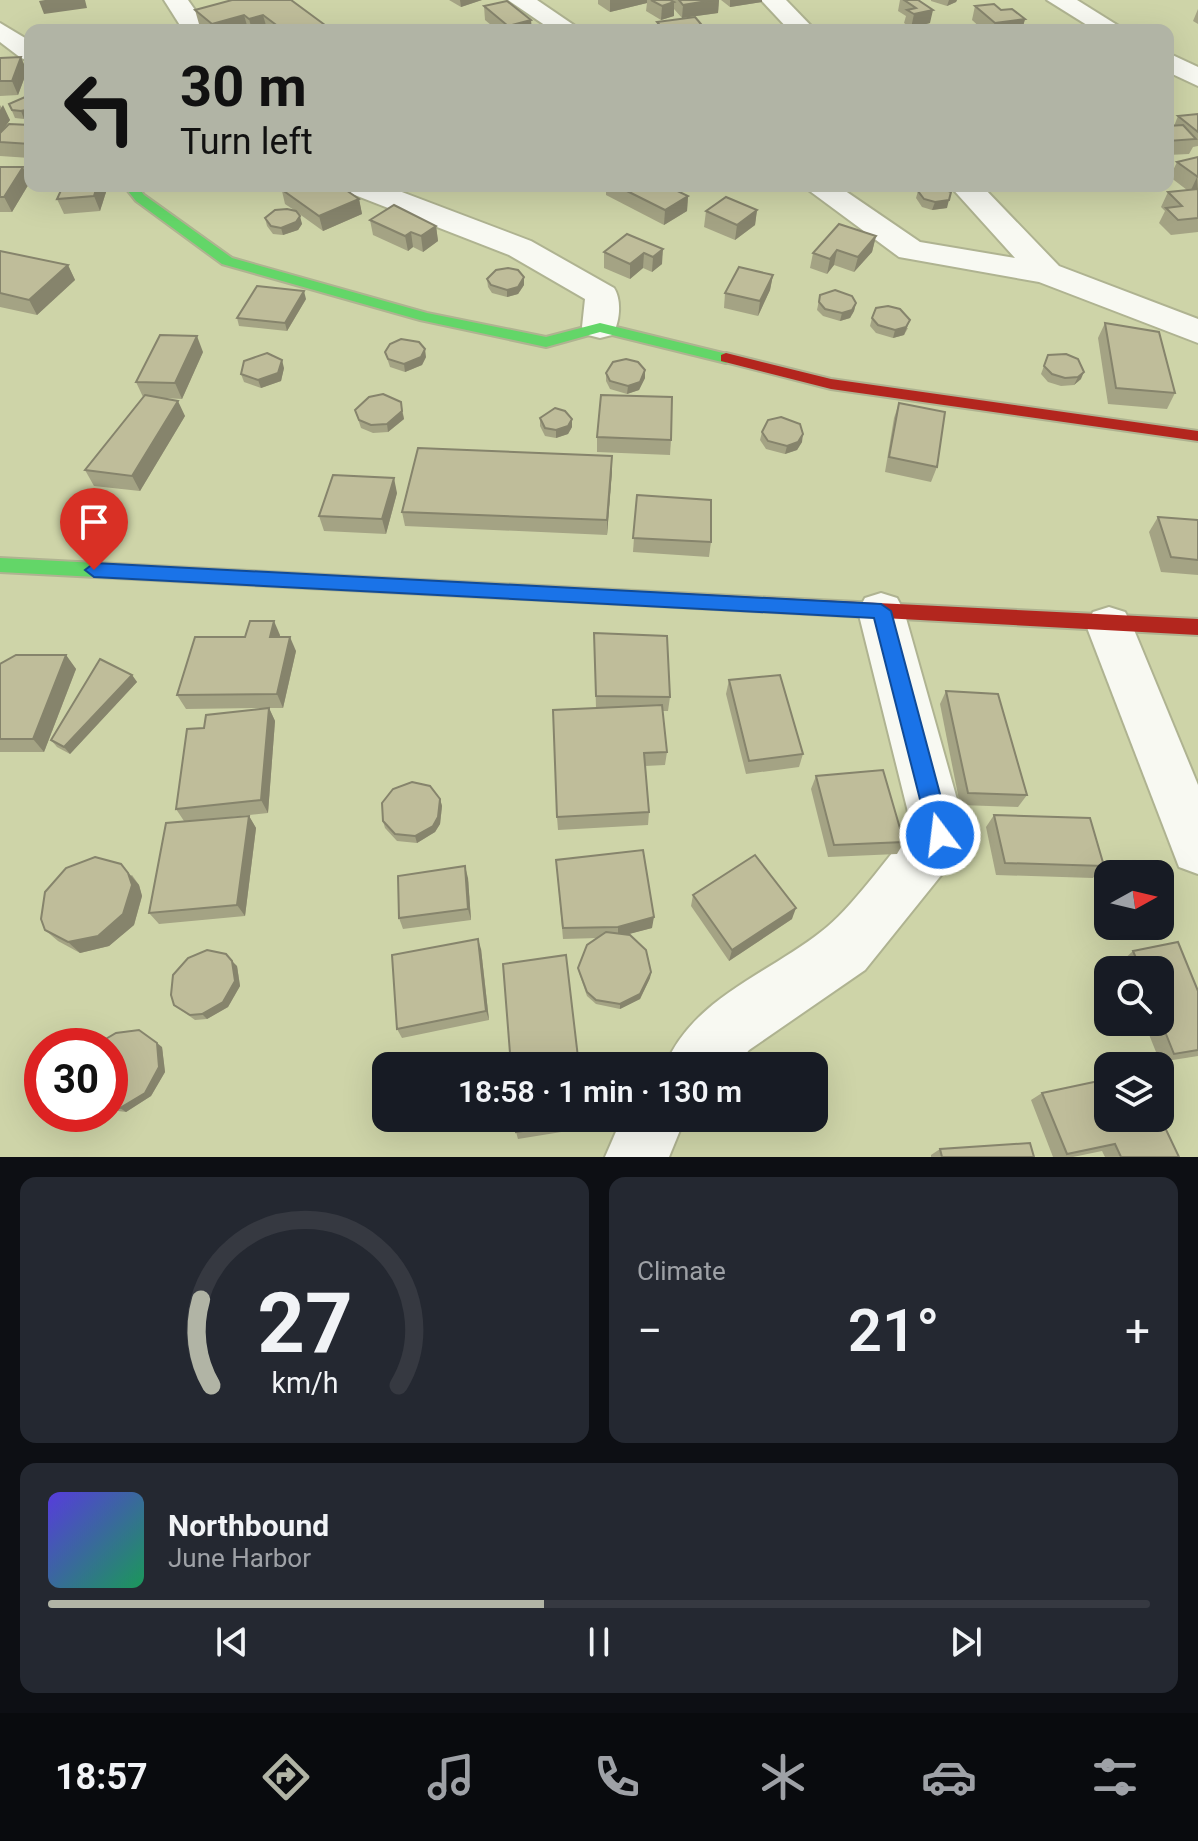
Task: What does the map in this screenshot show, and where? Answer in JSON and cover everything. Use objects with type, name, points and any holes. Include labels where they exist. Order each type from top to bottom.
[{"type":"street","points":[[176,0],[191,24]]},
{"type":"street","points":[[520,0],[559,24]]},
{"type":"street","points":[[773,0],[797,24]]},
{"type":"street","points":[[1059,0],[1102,24]]},
{"type":"street","points":[[0,30],[24,48]]},
{"type":"street","points":[[1174,64],[1198,78]]},
{"type":"street","points":[[135,192],[227,261],[425,317],[546,342],[600,327],[831,384],[1198,436]]},
{"type":"street","points":[[372,192],[420,213],[520,248],[602,295],[600,327]]},
{"type":"street","points":[[420,213],[438,192]]},
{"type":"street","points":[[827,192],[910,250],[1047,273],[1198,332]]},
{"type":"street","points":[[971,192],[1047,273]]},
{"type":"street","points":[[0,565],[1109,625],[1198,627]]},
{"type":"street","points":[[708,1052],[728,1029],[845,950],[940,835],[881,611]]},
{"type":"street","points":[[1109,625],[1198,849]]},
{"type":"street","points":[[637,1157],[648,1132]]},
{"type":"building","points":[[232,0],[291,0],[324,24],[275,24],[263,15],[249,19],[244,15],[212,24],[195,10]]},
{"type":"building","points":[[651,0],[670,0],[674,2],[662,6]]},
{"type":"building","points":[[679,0],[713,0],[683,5]]},
{"type":"building","points":[[904,0],[918,0],[933,10],[914,14],[907,10],[916,8]]},
{"type":"building","points":[[507,1],[531,20],[506,24],[484,6]]},
{"type":"building","points":[[994,4],[1001,10],[1012,9],[1025,19],[995,23],[975,6]]},
{"type":"building","points":[[695,17],[701,24],[659,24],[657,22]]},
{"type":"building","points":[[21,57],[12,81],[0,81],[0,58]]},
{"type":"building","points":[[24,97],[24,110],[12,110],[9,104]]},
{"type":"building","points":[[1198,114],[1198,132],[1178,116]]},
{"type":"building","points":[[9,124],[24,125],[24,144],[0,142],[0,133]]},
{"type":"building","points":[[1183,125],[1196,139],[1174,141],[1174,126]]},
{"type":"building","points":[[1198,157],[1198,177],[1177,162]]},
{"type":"building","points":[[0,167],[23,167],[4,197],[0,197]]},
{"type":"building","points":[[1198,189],[1198,218],[1178,220],[1166,208],[1182,206],[1168,192]]},
{"type":"building","points":[[60,192],[95,192],[94,196],[57,199]]},
{"type":"building","points":[[285,192],[349,192],[359,199],[319,216]]},
{"type":"building","points":[[629,192],[680,192],[688,196],[665,210]]},
{"type":"building","points":[[919,192],[951,192],[949,200],[935,202],[924,199]]},
{"type":"building","points":[[726,197],[757,210],[737,225],[706,211]]},
{"type":"building","points":[[394,205],[436,226],[421,236],[411,232],[405,236],[370,220]]},
{"type":"building","points":[[275,210],[296,211],[300,216],[296,222],[281,228],[271,226],[265,218]]},
{"type":"building","points":[[839,224],[876,236],[858,257],[837,250],[830,259],[813,253]]},
{"type":"building","points":[[627,234],[663,249],[653,257],[644,253],[630,264],[604,252]]},
{"type":"building","points":[[0,251],[68,265],[29,300],[0,293]]},
{"type":"building","points":[[739,267],[773,275],[760,301],[725,293]]},
{"type":"building","points":[[496,270],[518,270],[524,277],[518,287],[507,290],[491,285],[487,279]]},
{"type":"building","points":[[257,286],[304,291],[285,323],[237,318]]},
{"type":"building","points":[[835,290],[852,296],[856,303],[852,310],[842,313],[825,309],[819,302],[820,295]]},
{"type":"building","points":[[888,306],[900,309],[910,320],[906,327],[895,330],[878,325],[872,318],[876,308]]},
{"type":"building","points":[[1105,323],[1159,332],[1175,393],[1116,388]]},
{"type":"building","points":[[160,335],[197,336],[175,383],[136,382]]},
{"type":"building","points":[[401,339],[419,342],[425,349],[421,357],[404,364],[388,359],[385,352],[390,344]]},
{"type":"building","points":[[267,353],[282,360],[278,373],[258,380],[241,374],[244,361]]},
{"type":"building","points":[[1066,354],[1078,359],[1084,372],[1078,377],[1065,378],[1052,374],[1044,366],[1048,355]]},
{"type":"building","points":[[626,359],[638,362],[645,370],[640,382],[628,386],[610,381],[606,373],[613,362]]},
{"type":"building","points":[[383,394],[401,402],[402,411],[387,424],[371,425],[359,420],[355,410],[369,397]]},
{"type":"building","points":[[145,395],[178,401],[132,476],[85,470]]},
{"type":"building","points":[[601,395],[672,397],[671,440],[597,437]]},
{"type":"building","points":[[899,403],[945,412],[937,467],[889,457]]},
{"type":"building","points":[[555,408],[565,411],[572,419],[568,426],[556,430],[545,428],[540,418]]},
{"type":"building","points":[[781,417],[800,424],[803,434],[798,442],[787,446],[768,441],[762,432],[768,420]]},
{"type":"building","points":[[418,448],[612,456],[607,520],[402,512]]},
{"type":"building","points":[[333,475],[394,478],[382,519],[319,516]]},
{"type":"building","points":[[637,495],[711,500],[711,542],[633,538]]},
{"type":"building","points":[[1158,517],[1198,520],[1198,560],[1171,557]]},
{"type":"building","points":[[250,621],[274,621],[270,637],[290,637],[277,694],[177,695],[195,637],[245,637]]},
{"type":"building","points":[[594,633],[667,636],[670,697],[596,696]]},
{"type":"building","points":[[16,655],[66,655],[33,739],[0,739],[0,664]]},
{"type":"building","points":[[100,659],[132,675],[64,747],[51,740]]},
{"type":"building","points":[[780,675],[803,754],[749,761],[729,680]]},
{"type":"building","points":[[946,691],[998,694],[1027,795],[968,793]]},
{"type":"building","points":[[662,705],[667,752],[644,753],[649,812],[557,817],[553,710]]},
{"type":"building","points":[[269,708],[261,800],[176,809],[187,729],[204,728],[206,715]]},
{"type":"building","points":[[883,770],[904,842],[834,845],[816,776]]},
{"type":"building","points":[[412,782],[430,786],[440,799],[438,817],[433,826],[415,836],[395,834],[383,821],[382,803],[393,789]]},
{"type":"building","points":[[994,815],[1090,818],[1102,860],[1094,860],[1094,866],[1005,863]]},
{"type":"building","points":[[249,816],[237,905],[149,913],[166,823]]},
{"type":"building","points":[[643,850],[654,917],[618,927],[563,928],[556,860]]},
{"type":"building","points":[[755,855],[796,908],[732,950],[693,895]]},
{"type":"building","points":[[95,857],[121,864],[128,873],[132,885],[123,914],[98,936],[68,942],[45,930],[41,919],[45,892],[66,868]]},
{"type":"building","points":[[465,866],[468,909],[399,918],[398,876]]},
{"type":"building","points":[[606,932],[630,935],[646,950],[651,972],[640,994],[620,1004],[596,1000],[587,992],[578,968],[587,945]]},
{"type":"building","points":[[478,939],[486,1011],[397,1029],[392,955]]},
{"type":"building","points":[[1178,942],[1198,991],[1198,1050],[1174,1054],[1167,1036],[1174,1036],[1174,956],[1135,956],[1133,951]]},
{"type":"building","points":[[207,950],[226,954],[232,961],[235,981],[223,1002],[202,1014],[190,1015],[174,1005],[171,995],[173,975],[188,958]]},
{"type":"building","points":[[566,955],[577,1052],[510,1052],[503,964]]},
{"type":"building","points":[[139,1030],[157,1043],[159,1067],[145,1093],[128,1103],[128,1031]]},
{"type":"building","points":[[1094,1082],[1094,1132],[1167,1132],[1179,1157],[1121,1157],[1115,1144],[1067,1154],[1042,1093]]},
{"type":"building","points":[[1030,1143],[1034,1157],[942,1157],[940,1149]]},
{"type":"traffic: fast","points":[[135,192],[227,261],[425,317],[546,342],[600,327],[726,358]]},
{"type":"traffic: fast","points":[[0,565],[676,600]]},
{"type":"traffic: jam","points":[[726,358],[831,384],[1198,436]]},
{"type":"traffic: jam","points":[[676,600],[1198,627]]},
{"type":"route","points":[[94,570],[881,611],[940,835]]}]
